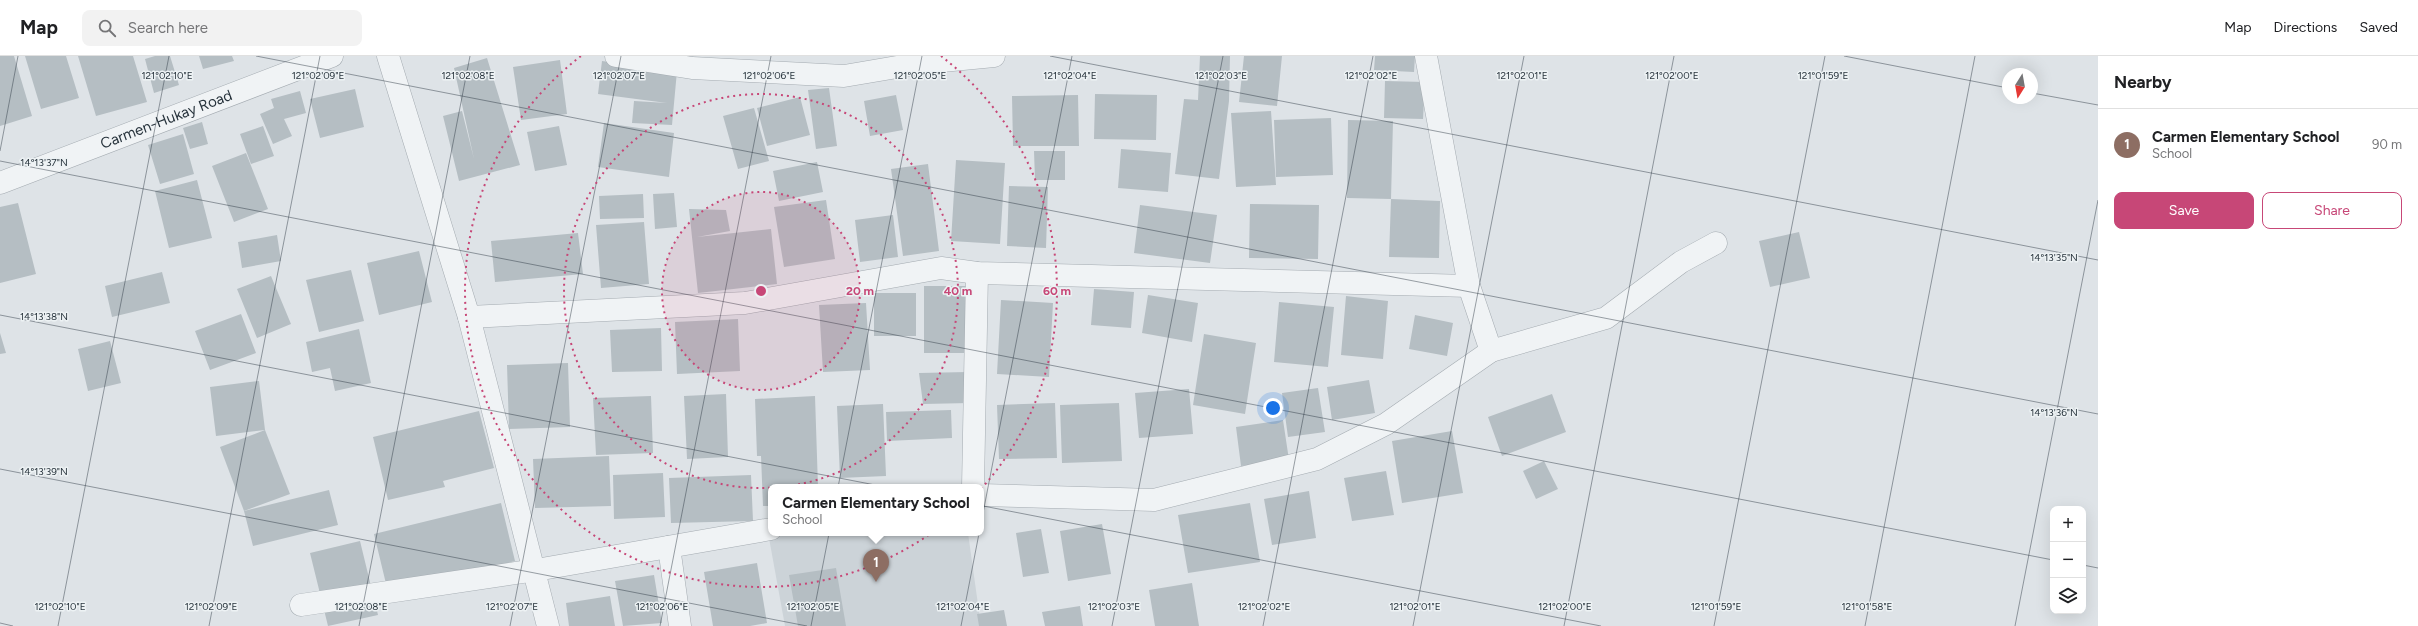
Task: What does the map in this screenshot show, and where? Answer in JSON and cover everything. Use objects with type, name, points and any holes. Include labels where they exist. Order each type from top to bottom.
[{"type":"street","name":"Carmen-Hukay Road","points":[[0,183],[332,56]]},
{"type":"street","points":[[388,56],[470,317],[536,570],[548,626]]},
{"type":"street","points":[[616,56],[692,68],[844,76],[921,63],[994,56]]},
{"type":"street","points":[[1426,56],[1469,286],[1491,351]]},
{"type":"street","points":[[984,495],[1154,500],[1317,459],[1386,424],[1491,351],[1606,318],[1681,262],[1716,243]]},
{"type":"street","points":[[470,317],[745,303],[941,268],[977,273],[1469,286]]},
{"type":"street","points":[[973,484],[977,273]]},
{"type":"street","points":[[301,605],[536,570],[768,530]]},
{"type":"street","points":[[669,546],[680,626]]},
{"type":"shaded area","points":[[779,536],[968,536],[981,626],[785,626],[769,538]]},
{"type":"building","points":[[0,56],[14,56],[32,116],[0,126]]},
{"type":"building","points":[[25,56],[66,56],[79,98],[41,109]]},
{"type":"building","points":[[78,56],[133,56],[147,102],[96,116]]},
{"type":"building","points":[[155,56],[170,56],[179,85],[154,93],[145,59]]},
{"type":"building","points":[[199,56],[232,56],[234,61],[203,69]]},
{"type":"building","points":[[1200,56],[1230,56],[1229,101],[1219,179],[1175,174],[1184,99],[1198,100]]},
{"type":"building","points":[[1244,56],[1282,56],[1277,106],[1239,102]]},
{"type":"building","points":[[1375,56],[1415,56],[1414,72],[1374,70]]},
{"type":"building","points":[[487,58],[520,165],[459,181],[443,116],[462,111],[474,159],[454,68]]},
{"type":"building","points":[[560,60],[567,114],[521,120],[513,67]]},
{"type":"building","points":[[602,61],[677,71],[672,125],[632,123],[634,101],[667,103],[598,94]]},
{"type":"building","points":[[1385,81],[1425,82],[1423,119],[1384,118]]},
{"type":"building","points":[[829,88],[837,146],[816,149],[808,90]]},
{"type":"building","points":[[355,89],[364,127],[320,138],[310,99]]},
{"type":"building","points":[[300,91],[306,113],[284,119],[292,136],[273,144],[260,114],[274,108],[271,99]]},
{"type":"building","points":[[1095,94],[1157,95],[1156,140],[1094,139]]},
{"type":"building","points":[[896,95],[903,130],[870,136],[864,101]]},
{"type":"building","points":[[1078,95],[1079,146],[1013,146],[1012,96]]},
{"type":"building","points":[[800,97],[810,135],[767,146],[757,108]]},
{"type":"building","points":[[754,108],[769,161],[738,169],[723,116]]},
{"type":"building","points":[[1271,111],[1276,185],[1236,187],[1231,113]]},
{"type":"building","points":[[1331,118],[1333,175],[1276,177],[1274,120]]},
{"type":"building","points":[[1348,120],[1393,121],[1391,199],[1347,198]]},
{"type":"building","points":[[202,122],[208,144],[190,149],[183,128]]},
{"type":"building","points":[[604,123],[674,133],[669,177],[598,167]]},
{"type":"building","points":[[263,126],[274,156],[251,164],[240,134]]},
{"type":"building","points":[[559,126],[567,165],[535,171],[527,132]]},
{"type":"building","points":[[183,134],[194,174],[160,184],[148,145]]},
{"type":"building","points":[[1121,149],[1171,153],[1168,192],[1118,188]]},
{"type":"building","points":[[1034,151],[1065,151],[1065,180],[1035,180]]},
{"type":"building","points":[[246,153],[268,209],[234,222],[212,166]]},
{"type":"building","points":[[956,160],[1005,163],[1000,244],[951,241]]},
{"type":"building","points":[[817,162],[823,192],[779,201],[773,171]]},
{"type":"building","points":[[928,164],[939,251],[903,256],[891,169]]},
{"type":"building","points":[[197,180],[212,238],[169,248],[155,191]]},
{"type":"building","points":[[1009,186],[1048,187],[1046,248],[1007,246]]},
{"type":"building","points":[[674,193],[677,227],[655,229],[653,194]]},
{"type":"building","points":[[643,194],[644,218],[600,219],[599,196]]},
{"type":"building","points":[[1391,199],[1440,201],[1439,258],[1389,257]]},
{"type":"building","points":[[826,200],[835,259],[784,267],[774,207]]},
{"type":"building","points":[[18,203],[36,274],[0,283],[0,207]]},
{"type":"building","points":[[1250,204],[1319,205],[1318,259],[1249,258]]},
{"type":"building","points":[[1140,205],[1217,215],[1210,263],[1134,253]]},
{"type":"building","points":[[689,209],[726,210],[730,231],[697,237],[771,229],[777,284],[698,293]]},
{"type":"building","points":[[893,215],[898,257],[860,262],[855,220]]},
{"type":"building","points":[[644,222],[649,284],[601,288],[596,225]]},
{"type":"building","points":[[1799,232],[1810,278],[1770,287],[1759,241]]},
{"type":"building","points":[[578,233],[583,274],[495,282],[491,241]]},
{"type":"building","points":[[277,235],[281,261],[242,268],[238,242]]},
{"type":"building","points":[[419,251],[432,302],[379,315],[367,263]]},
{"type":"building","points":[[351,270],[364,321],[319,332],[306,280]]},
{"type":"building","points":[[162,272],[170,303],[112,317],[105,286]]},
{"type":"building","points":[[271,276],[291,324],[257,338],[237,289]]},
{"type":"building","points":[[924,286],[971,286],[970,353],[924,353]]},
{"type":"building","points":[[1094,289],[1134,292],[1131,328],[1091,325]]},
{"type":"building","points":[[874,293],[916,293],[916,336],[874,336]]},
{"type":"building","points":[[1148,295],[1198,303],[1192,342],[1142,333]]},
{"type":"building","points":[[1346,296],[1388,301],[1383,359],[1341,355]]},
{"type":"building","points":[[1001,300],[1053,303],[1049,377],[997,374]]},
{"type":"building","points":[[1279,302],[1334,307],[1328,367],[1274,362]]},
{"type":"building","points":[[866,303],[870,370],[823,372],[819,305]]},
{"type":"building","points":[[241,314],[256,353],[210,370],[195,331]]},
{"type":"building","points":[[1415,315],[1453,323],[1447,356],[1409,349]]},
{"type":"building","points":[[738,319],[740,371],[677,374],[675,322]]},
{"type":"building","points":[[661,328],[662,371],[612,372],[610,330]]},
{"type":"building","points":[[359,329],[371,383],[335,391],[330,368],[312,372],[306,342]]},
{"type":"building","points":[[0,333],[6,353],[0,354]]},
{"type":"building","points":[[1204,334],[1256,343],[1245,414],[1193,405]]},
{"type":"building","points":[[110,341],[121,383],[88,391],[78,349]]},
{"type":"building","points":[[568,363],[570,427],[509,429],[507,365]]},
{"type":"building","points":[[968,372],[970,403],[923,404],[919,373]]},
{"type":"building","points":[[1369,380],[1375,413],[1332,420],[1327,387]]},
{"type":"building","points":[[259,381],[265,430],[216,436],[210,387]]},
{"type":"building","points":[[1318,388],[1325,432],[1288,437],[1282,393]]},
{"type":"building","points":[[1189,389],[1193,434],[1139,438],[1135,393]]},
{"type":"building","points":[[726,394],[728,457],[687,459],[684,396]]},
{"type":"building","points":[[1552,394],[1566,432],[1502,456],[1488,417]]},
{"type":"building","points":[[651,396],[653,453],[596,455],[593,398]]},
{"type":"building","points":[[815,396],[818,484],[768,484],[768,506],[763,506],[761,456],[757,456],[755,399]]},
{"type":"building","points":[[1055,403],[1057,458],[999,459],[997,405]]},
{"type":"building","points":[[1119,403],[1122,461],[1062,463],[1060,405]]},
{"type":"building","points":[[883,404],[886,476],[840,478],[837,406]]},
{"type":"building","points":[[951,410],[952,438],[887,441],[886,412]]},
{"type":"building","points":[[479,411],[494,468],[443,481],[445,487],[388,500],[373,437]]},
{"type":"building","points":[[1283,420],[1289,460],[1241,466],[1236,427]]},
{"type":"building","points":[[265,430],[290,494],[244,511],[220,447]]},
{"type":"building","points":[[1452,431],[1463,493],[1402,503],[1392,441]]},
{"type":"building","points":[[609,456],[611,506],[535,508],[533,459]]},
{"type":"building","points":[[1544,461],[1558,489],[1536,499],[1523,471]]},
{"type":"building","points":[[1386,471],[1394,515],[1352,521],[1344,478]]},
{"type":"building","points":[[663,473],[665,517],[614,519],[613,475]]},
{"type":"building","points":[[751,475],[753,521],[671,523],[669,478]]},
{"type":"building","points":[[329,490],[338,525],[253,546],[244,511]]},
{"type":"building","points":[[1309,491],[1316,538],[1272,545],[1264,499]]},
{"type":"building","points":[[501,503],[515,561],[388,592],[374,534]]},
{"type":"building","points":[[1250,503],[1260,562],[1188,573],[1178,515]]},
{"type":"building","points":[[1102,524],[1111,574],[1068,581],[1060,531]]},
{"type":"building","points":[[1041,529],[1049,573],[1023,577],[1016,533]]},
{"type":"building","points":[[360,541],[378,615],[328,626],[310,553]]},
{"type":"building","points":[[757,563],[767,623],[750,626],[713,626],[704,572]]},
{"type":"building","points":[[836,568],[846,626],[798,626],[789,575]]},
{"type":"building","points":[[654,575],[662,623],[623,626],[615,581]]},
{"type":"building","points":[[1192,583],[1199,626],[1155,626],[1149,590]]},
{"type":"building","points":[[610,596],[615,626],[569,626],[566,603]]},
{"type":"building","points":[[1080,606],[1083,626],[1045,626],[1042,612]]},
{"type":"building","points":[[1004,610],[1007,626],[979,626],[977,614]]},
{"type":"place","name":"Carmen Elementary School","points":[[876,582]]}]
